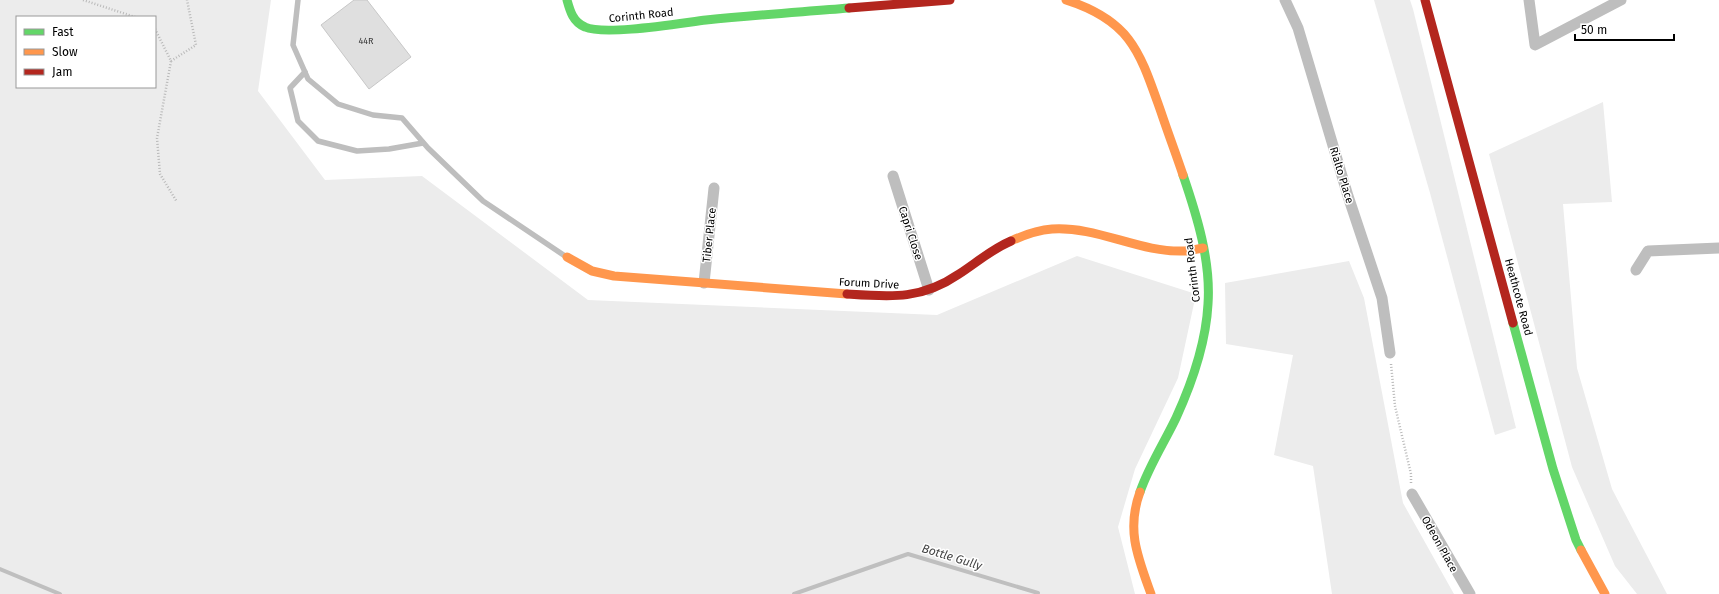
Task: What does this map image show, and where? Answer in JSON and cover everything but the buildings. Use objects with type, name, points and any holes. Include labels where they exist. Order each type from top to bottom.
[{"type":"main road","name":"Corinth Road","points":[[568,0],[570,11],[575,20],[584,27],[596,30],[613,30],[706,20],[950,0]]},
{"type":"main road","name":"Corinth Road","points":[[1066,0],[1087,6],[1109,19],[1134,44],[1144,64],[1180,166],[1203,248],[1209,300],[1205,328],[1176,417],[1144,480],[1134,513],[1132,530],[1136,550],[1150,594]]},
{"type":"main road","name":"Heathcote Road","points":[[1425,0],[1553,469],[1576,540],[1605,594]]},
{"type":"main road","name":"Forum Drive","points":[[567,257],[592,271],[603,274],[887,298],[903,297],[929,290],[945,283],[1010,240],[1031,233],[1052,229],[1070,229],[1091,232],[1164,250],[1194,251],[1203,248]]},
{"type":"street","name":"Rialto Place","points":[[1285,0],[1298,28],[1348,196],[1382,298],[1390,353]]},
{"type":"street","points":[[1529,0],[1535,45],[1621,0]]},
{"type":"street","name":"Capri Close","points":[[893,176],[929,290]]},
{"type":"street","name":"Tiber Place","points":[[704,283],[714,188]]},
{"type":"street","points":[[1636,270],[1648,251],[1719,248]]},
{"type":"street","name":"Odeon Place","points":[[1412,494],[1470,594]]},
{"type":"lane","points":[[298,0],[293,45],[308,79],[338,104],[373,115],[402,118],[423,143],[483,201],[567,257]]},
{"type":"lane","points":[[305,72],[290,88],[298,121],[318,141],[357,151],[390,149],[423,143]]},
{"type":"path","points":[[83,0],[132,16]]},
{"type":"path","points":[[171,61],[196,45],[187,0]]},
{"type":"path","points":[[156,31],[171,61],[157,138],[160,174],[177,202]]},
{"type":"path","points":[[1390,353],[1395,406],[1411,474],[1412,494]]},
{"type":"shaded area","points":[[0,0],[271,0],[258,91],[325,180],[422,176],[588,300],[937,315],[1077,256],[1196,294],[1178,378],[1135,469],[1118,527],[1135,594],[0,594]]},
{"type":"shaded area","points":[[1374,0],[1410,0],[1413,9],[1516,428],[1495,435],[1430,193]]},
{"type":"shaded area","points":[[1603,102],[1612,202],[1563,204],[1577,368],[1612,489],[1667,594],[1637,594],[1615,566],[1572,467],[1489,154]]},
{"type":"shaded area","points":[[1349,261],[1364,298],[1403,503],[1454,594],[1332,594],[1313,466],[1274,455],[1293,355],[1226,344],[1225,283]]},
{"type":"waterway","name":"Bottle Gully","points":[[794,594],[908,554],[1038,593]]},
{"type":"waterway","name":"Bottle Gully","points":[[0,569],[60,594]]},
{"type":"traffic: fast","points":[[567,0],[573,16],[581,25],[595,29],[609,30],[625,30],[724,18],[849,8]]},
{"type":"traffic: fast","points":[[1140,492],[1152,464],[1176,418],[1187,391],[1201,348],[1207,318],[1208,288],[1205,255],[1198,222],[1183,175]]},
{"type":"traffic: fast","points":[[1513,323],[1553,469],[1576,540],[1581,550]]},
{"type":"traffic: slow","points":[[1066,0],[1088,8],[1106,18],[1120,29],[1130,42],[1147,73],[1183,175]]},
{"type":"traffic: slow","points":[[1011,241],[1042,230],[1069,229],[1086,231],[1168,251],[1187,251],[1203,248]]},
{"type":"traffic: slow","points":[[567,257],[592,271],[614,276],[847,294]]},
{"type":"traffic: slow","points":[[1140,492],[1134,519],[1135,544],[1151,594]]},
{"type":"traffic: slow","points":[[1581,550],[1605,594]]},
{"type":"traffic: jam","points":[[849,8],[950,0]]},
{"type":"traffic: jam","points":[[1425,0],[1513,323]]},
{"type":"traffic: jam","points":[[847,294],[892,296],[918,293],[932,289],[959,274],[991,252],[1011,241]]}]
